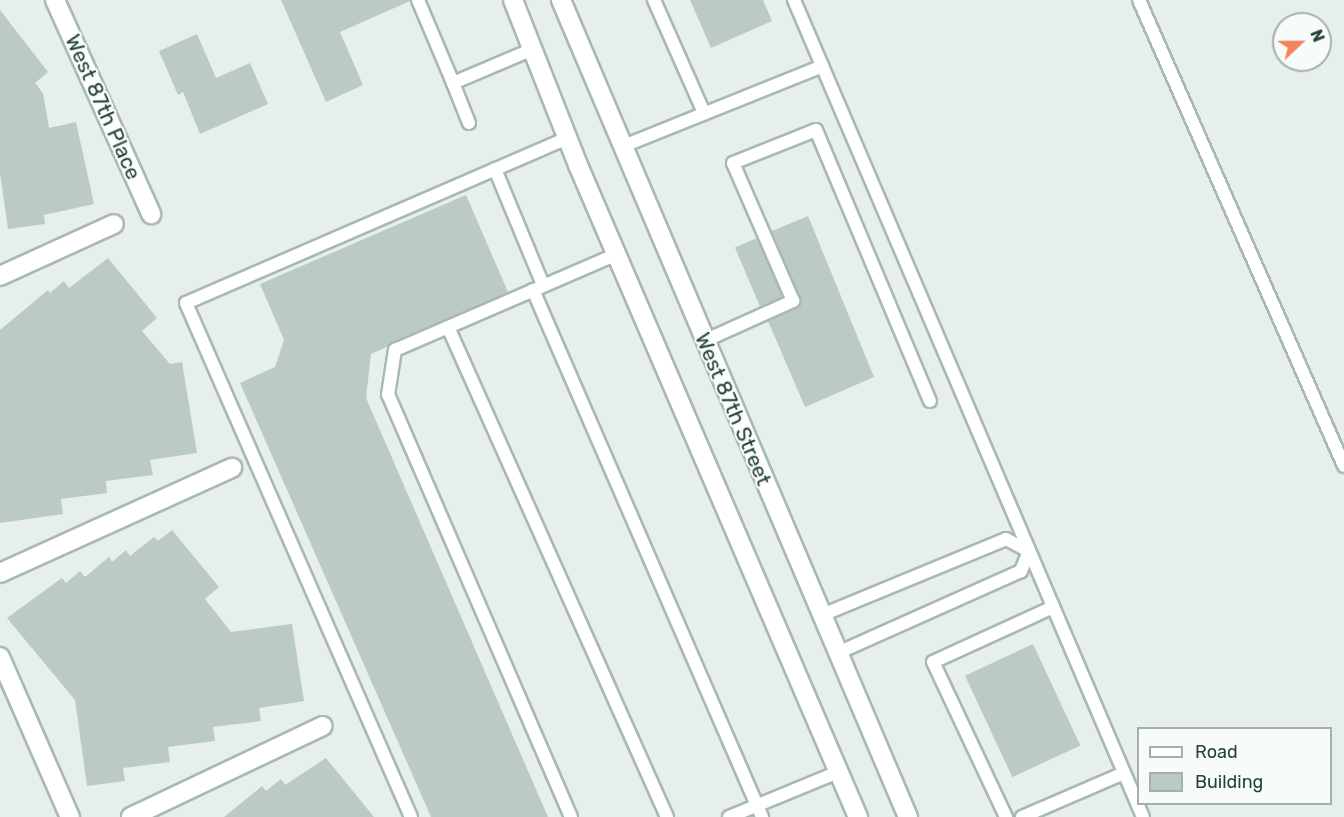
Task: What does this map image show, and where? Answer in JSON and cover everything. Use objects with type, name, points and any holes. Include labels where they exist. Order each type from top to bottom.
[{"type":"main road","name":"West 87th Place","points":[[55,0],[151,214]]},
{"type":"main road","points":[[513,0],[567,138],[858,817]]},
{"type":"main road","name":"West 87th Street","points":[[561,0],[621,147],[908,817]]},
{"type":"main road","points":[[0,276],[114,224]]},
{"type":"main road","points":[[0,573],[232,468]]},
{"type":"main road","points":[[0,657],[70,817]]},
{"type":"main road","points":[[132,817],[323,726]]},
{"type":"lane","points":[[418,0],[469,123]]},
{"type":"lane","points":[[654,0],[704,113]]},
{"type":"lane","points":[[794,0],[1137,803]]},
{"type":"lane","points":[[1139,0],[1344,466]]},
{"type":"lane","points":[[453,83],[533,49]]},
{"type":"lane","points":[[621,147],[822,66]]},
{"type":"lane","points":[[704,341],[793,301],[734,163],[816,130],[930,401]]},
{"type":"lane","points":[[411,817],[186,303],[567,138]]},
{"type":"lane","points":[[495,170],[538,288],[760,811]]},
{"type":"lane","points":[[571,817],[388,395],[395,350],[616,254]]},
{"type":"lane","points":[[448,327],[667,817]]},
{"type":"lane","points":[[822,615],[1006,540],[1029,550]]},
{"type":"lane","points":[[838,653],[1021,571],[1029,550]]},
{"type":"lane","points":[[1006,817],[933,662],[1053,607]]},
{"type":"lane","points":[[729,817],[760,811],[838,772]]},
{"type":"lane","points":[[1022,817],[1124,773]]},
{"type":"building","points":[[281,0],[410,1],[340,32],[363,85],[326,102]]},
{"type":"building","points":[[690,0],[763,0],[772,21],[711,48]]},
{"type":"building","points":[[0,10],[48,72],[35,83],[43,93],[49,128],[76,122],[94,204],[44,215],[45,224],[8,229],[0,173]]},
{"type":"building","points":[[197,34],[216,78],[250,63],[268,104],[200,134],[183,92],[178,95],[159,51]]},
{"type":"building","points":[[466,195],[508,292],[371,354],[366,398],[548,817],[431,817],[240,383],[275,367],[284,340],[260,284]]},
{"type":"building","points":[[808,216],[874,377],[805,407],[768,321],[796,309],[801,301],[772,231]]},
{"type":"building","points":[[757,238],[782,297],[760,306],[735,247]]},
{"type":"building","points":[[108,258],[157,318],[142,331],[170,364],[182,362],[197,453],[150,460],[153,475],[106,481],[107,493],[61,499],[63,514],[0,523],[0,330],[48,290],[50,293],[64,281],[69,288]]},
{"type":"building","points":[[172,530],[219,587],[205,599],[231,632],[292,624],[304,701],[259,708],[261,721],[213,727],[215,741],[168,747],[170,762],[123,768],[125,781],[87,786],[75,700],[7,618],[62,578],[66,583],[80,571],[85,577],[109,557],[112,562],[126,550],[130,556],[154,537],[158,541]]},
{"type":"building","points":[[1033,644],[1080,746],[1012,777],[965,676]]},
{"type":"building","points":[[326,758],[374,817],[224,817],[262,786],[266,791],[281,779],[285,785]]}]
